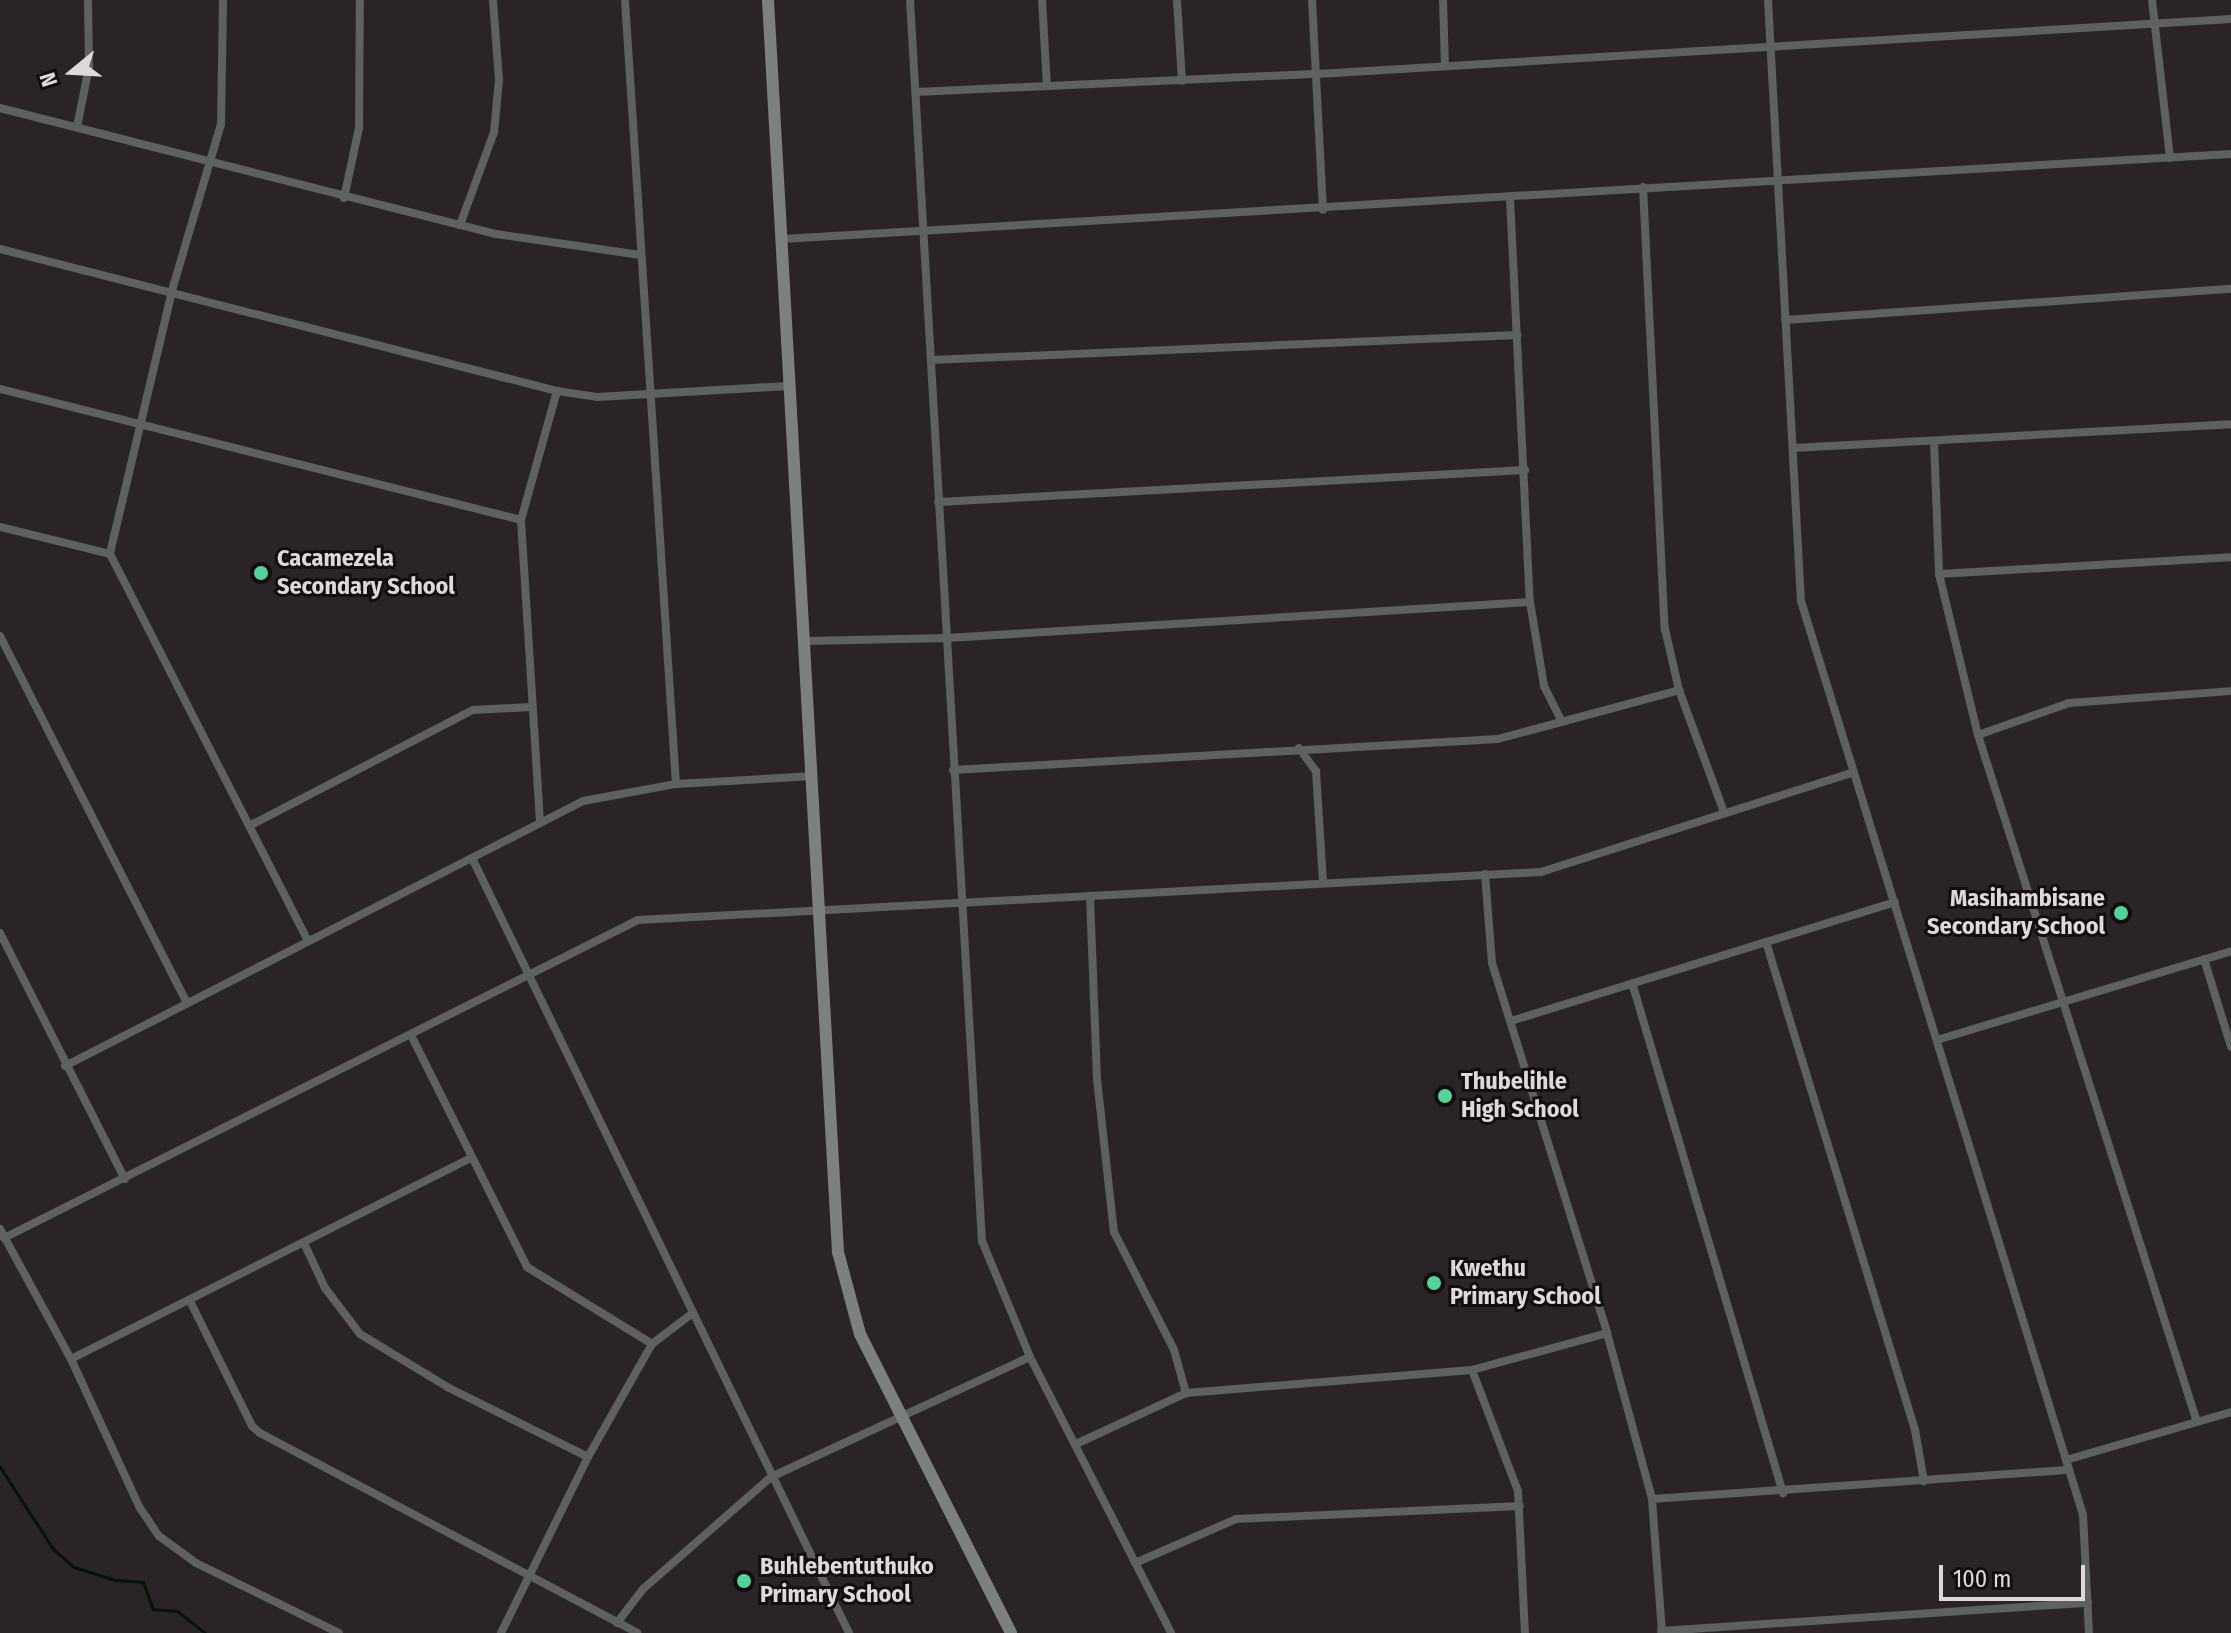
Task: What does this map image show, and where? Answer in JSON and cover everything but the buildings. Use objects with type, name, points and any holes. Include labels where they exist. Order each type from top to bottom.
[{"type":"street","points":[[77,127],[89,67],[88,0]]},
{"type":"street","points":[[223,0],[225,88],[210,165],[172,291],[110,554],[308,941]]},
{"type":"street","points":[[344,198],[359,128],[360,0]]},
{"type":"street","points":[[460,225],[494,132],[499,80],[493,0]]},
{"type":"street","points":[[625,0],[676,784]]},
{"type":"street","points":[[768,0],[807,641],[817,914],[838,1252],[860,1334],[1011,1633]]},
{"type":"street","points":[[910,0],[921,232],[932,360],[960,901],[982,1241],[1030,1357],[1171,1633]]},
{"type":"street","points":[[1042,0],[1047,86]]},
{"type":"street","points":[[1177,0],[1182,81]]},
{"type":"street","points":[[1312,0],[1323,210]]},
{"type":"street","points":[[1443,0],[1445,66]]},
{"type":"street","points":[[1768,0],[1801,601],[2083,1515],[2089,1633]]},
{"type":"street","points":[[2152,0],[2170,158]]},
{"type":"street","points":[[916,92],[1317,74],[2231,19]]},
{"type":"street","points":[[0,108],[210,165],[460,225],[537,242],[640,255]]},
{"type":"street","points":[[782,239],[1323,210],[1643,187],[2231,154]]},
{"type":"street","points":[[1643,187],[1663,598],[1679,690],[1724,812]]},
{"type":"street","points":[[1510,198],[1530,602],[1544,686],[1562,722]]},
{"type":"street","points":[[0,249],[557,391],[597,397],[790,386]]},
{"type":"street","points":[[1785,320],[2231,289]]},
{"type":"street","points":[[932,360],[1517,335]]},
{"type":"street","points":[[0,389],[521,520]]},
{"type":"street","points":[[540,822],[521,520],[557,391]]},
{"type":"street","points":[[1793,448],[2231,424]]},
{"type":"street","points":[[1934,441],[1939,574],[1978,735],[2067,1003],[2197,1422]]},
{"type":"street","points":[[938,502],[1525,470]]},
{"type":"street","points":[[0,527],[110,554]]},
{"type":"street","points":[[1939,574],[2231,557]]},
{"type":"street","points":[[807,641],[947,638],[1530,602]]},
{"type":"street","points":[[0,636],[187,1003]]},
{"type":"street","points":[[953,770],[1299,748],[1471,742],[1562,722],[1679,690]]},
{"type":"street","points":[[1978,735],[2069,703],[2231,691]]},
{"type":"street","points":[[249,826],[437,725],[473,710],[531,707]]},
{"type":"street","points":[[1299,748],[1316,771],[1323,881]]},
{"type":"street","points":[[339,1633],[196,1563],[159,1536],[140,1508],[71,1359],[2,1233],[125,1179],[638,920],[817,914],[960,901],[1557,869],[1724,812],[1852,773]]},
{"type":"street","points":[[65,1066],[540,822],[617,791],[676,784],[813,776]]},
{"type":"street","points":[[472,858],[690,1315],[849,1633]]},
{"type":"street","points":[[1485,874],[1489,944],[1607,1333],[1652,1499],[1662,1632],[2088,1603]]},
{"type":"street","points":[[1090,896],[1097,1079],[1114,1232],[1174,1350],[1186,1393]]},
{"type":"street","points":[[1511,1021],[1633,986],[1895,902]]},
{"type":"street","points":[[0,933],[125,1179]]},
{"type":"street","points":[[1766,942],[1915,1430],[1924,1481]]},
{"type":"street","points":[[1937,1040],[2231,951]]},
{"type":"street","points":[[2204,959],[2231,1047]]},
{"type":"street","points":[[1633,986],[1783,1493]]},
{"type":"street","points":[[411,1035],[519,1256],[533,1274],[652,1344]]},
{"type":"street","points":[[71,1359],[471,1158]]},
{"type":"street","points":[[304,1243],[325,1288],[360,1334],[449,1388],[588,1457]]},
{"type":"street","points":[[190,1301],[224,1374],[260,1433],[637,1633]]},
{"type":"street","points":[[501,1633],[588,1457],[652,1344],[690,1315]]},
{"type":"street","points":[[1076,1444],[1186,1393],[1472,1370],[1607,1333]]},
{"type":"street","points":[[617,1623],[643,1589],[771,1477],[1030,1357]]},
{"type":"street","points":[[1472,1370],[1520,1506],[1525,1633]]},
{"type":"street","points":[[2066,1460],[2231,1412]]},
{"type":"street","points":[[1652,1499],[1783,1493],[2069,1470]]},
{"type":"street","points":[[1135,1563],[1236,1519],[1520,1506]]},
{"type":"waterway","points":[[0,1467],[53,1549],[74,1567],[115,1580],[143,1582],[153,1609],[177,1611],[205,1633]]},
{"type":"place","name":"Cacamezela Secondary School","points":[[261,573]]},
{"type":"place","name":"Masihambisane Secondary School","points":[[2121,913]]},
{"type":"place","name":"Thubelihle High School","points":[[1445,1096]]},
{"type":"place","name":"Kwethu Primary School","points":[[1434,1283]]},
{"type":"place","name":"Buhlebentuthuko Primary School","points":[[744,1581]]}]
